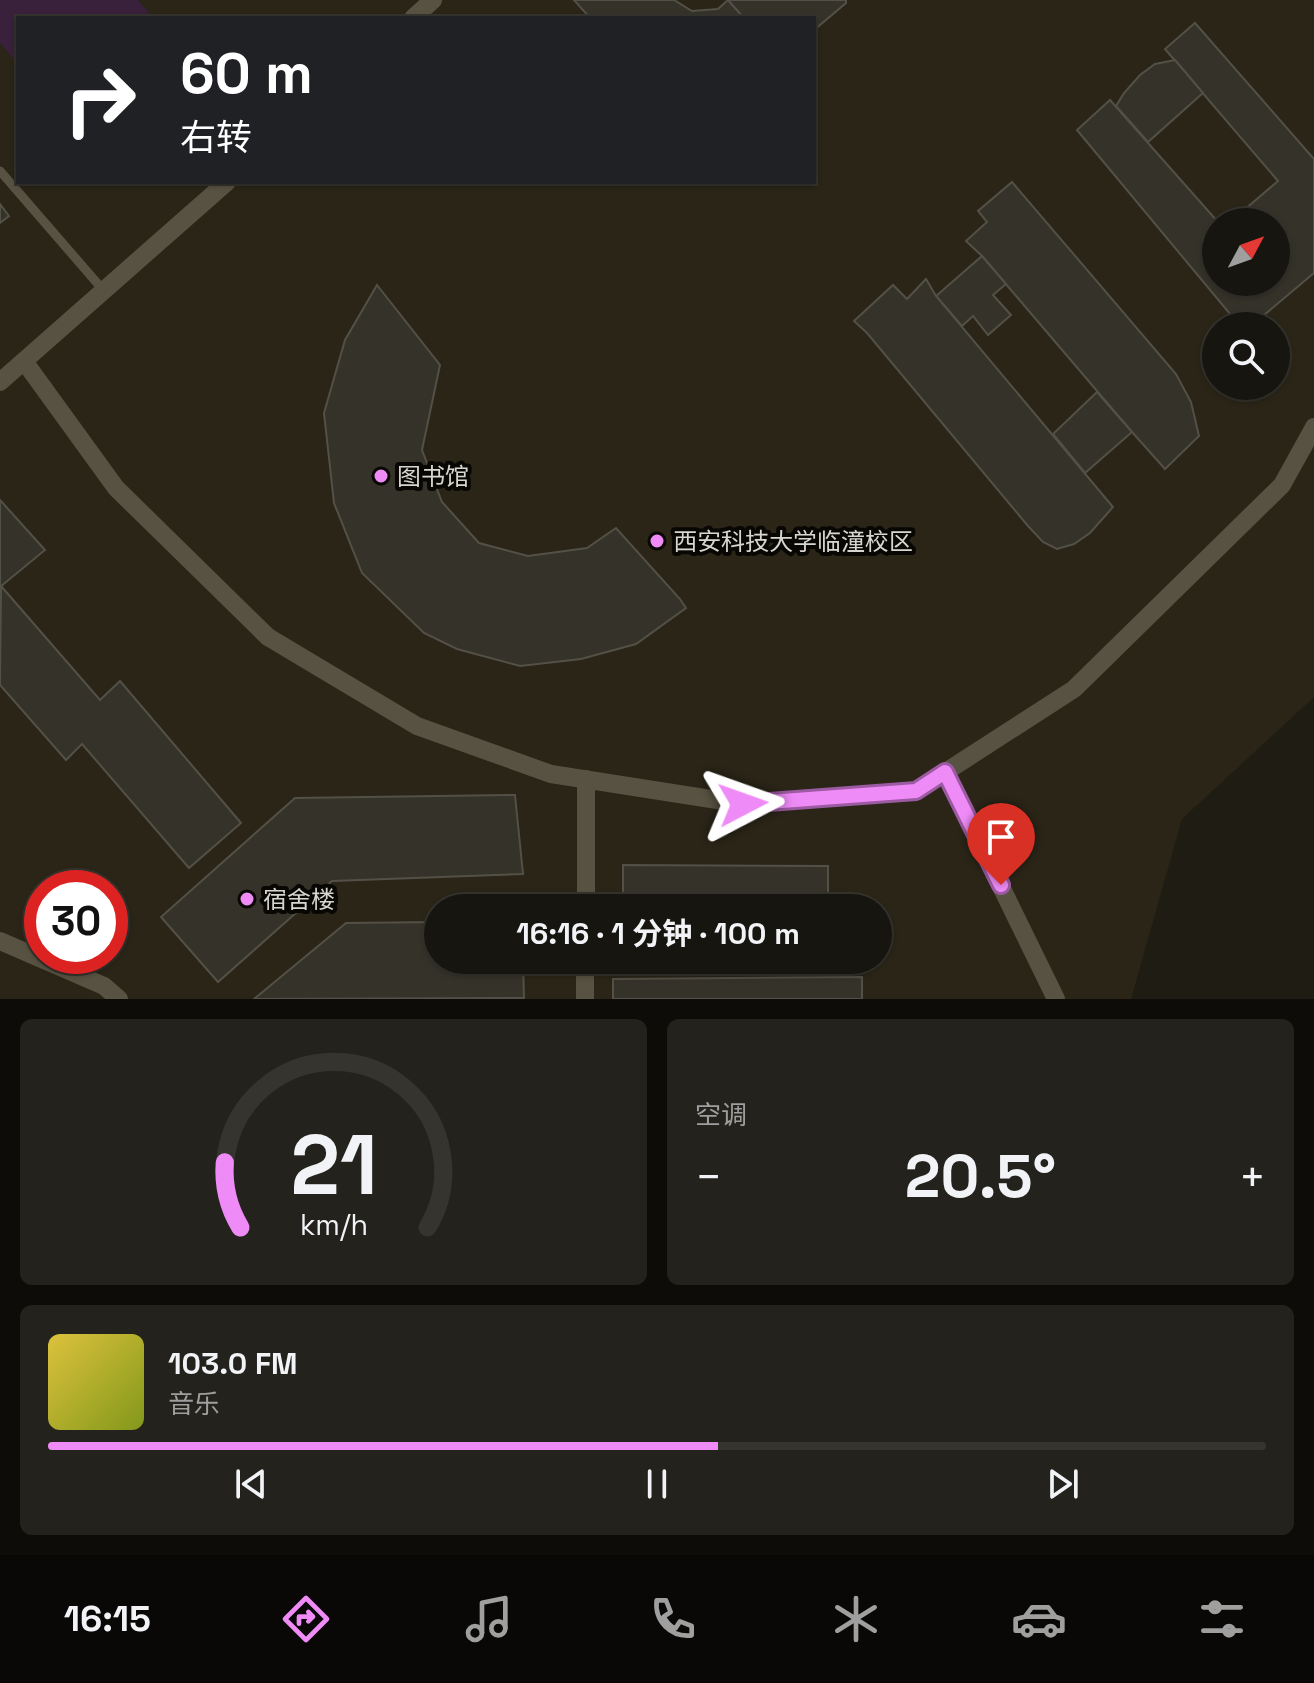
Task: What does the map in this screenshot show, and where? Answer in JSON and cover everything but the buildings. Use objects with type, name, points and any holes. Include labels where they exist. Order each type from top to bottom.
[{"type":"street","points":[[415,16],[433,0]]},
{"type":"street","points":[[0,382],[225,184]]},
{"type":"street","points":[[24,361],[116,488],[268,637],[417,726],[551,774],[743,804],[916,791],[1074,689],[1282,485],[1314,427]]},
{"type":"street","points":[[945,772],[1056,999]]},
{"type":"street","points":[[586,779],[586,894]]},
{"type":"street","points":[[0,941],[104,986],[119,999]]},
{"type":"street","points":[[585,974],[585,999]]},
{"type":"lane","points":[[0,171],[104,291]]},
{"type":"shaded area","name":"西安科技大学临潼校区","points":[[0,0],[1314,0],[1314,697],[1182,819],[1131,999],[0,999]]},
{"type":"shaded area","points":[[0,0],[138,0],[151,16],[16,16],[16,62],[0,43]]},
{"type":"place","name":"图书馆","points":[[381,476]]},
{"type":"place","name":"西安科技大学临潼校区","points":[[657,541]]},
{"type":"place","name":"宿舍楼","points":[[247,899]]},
{"type":"route","points":[[743,804],[916,791],[945,772],[1001,885]]}]
